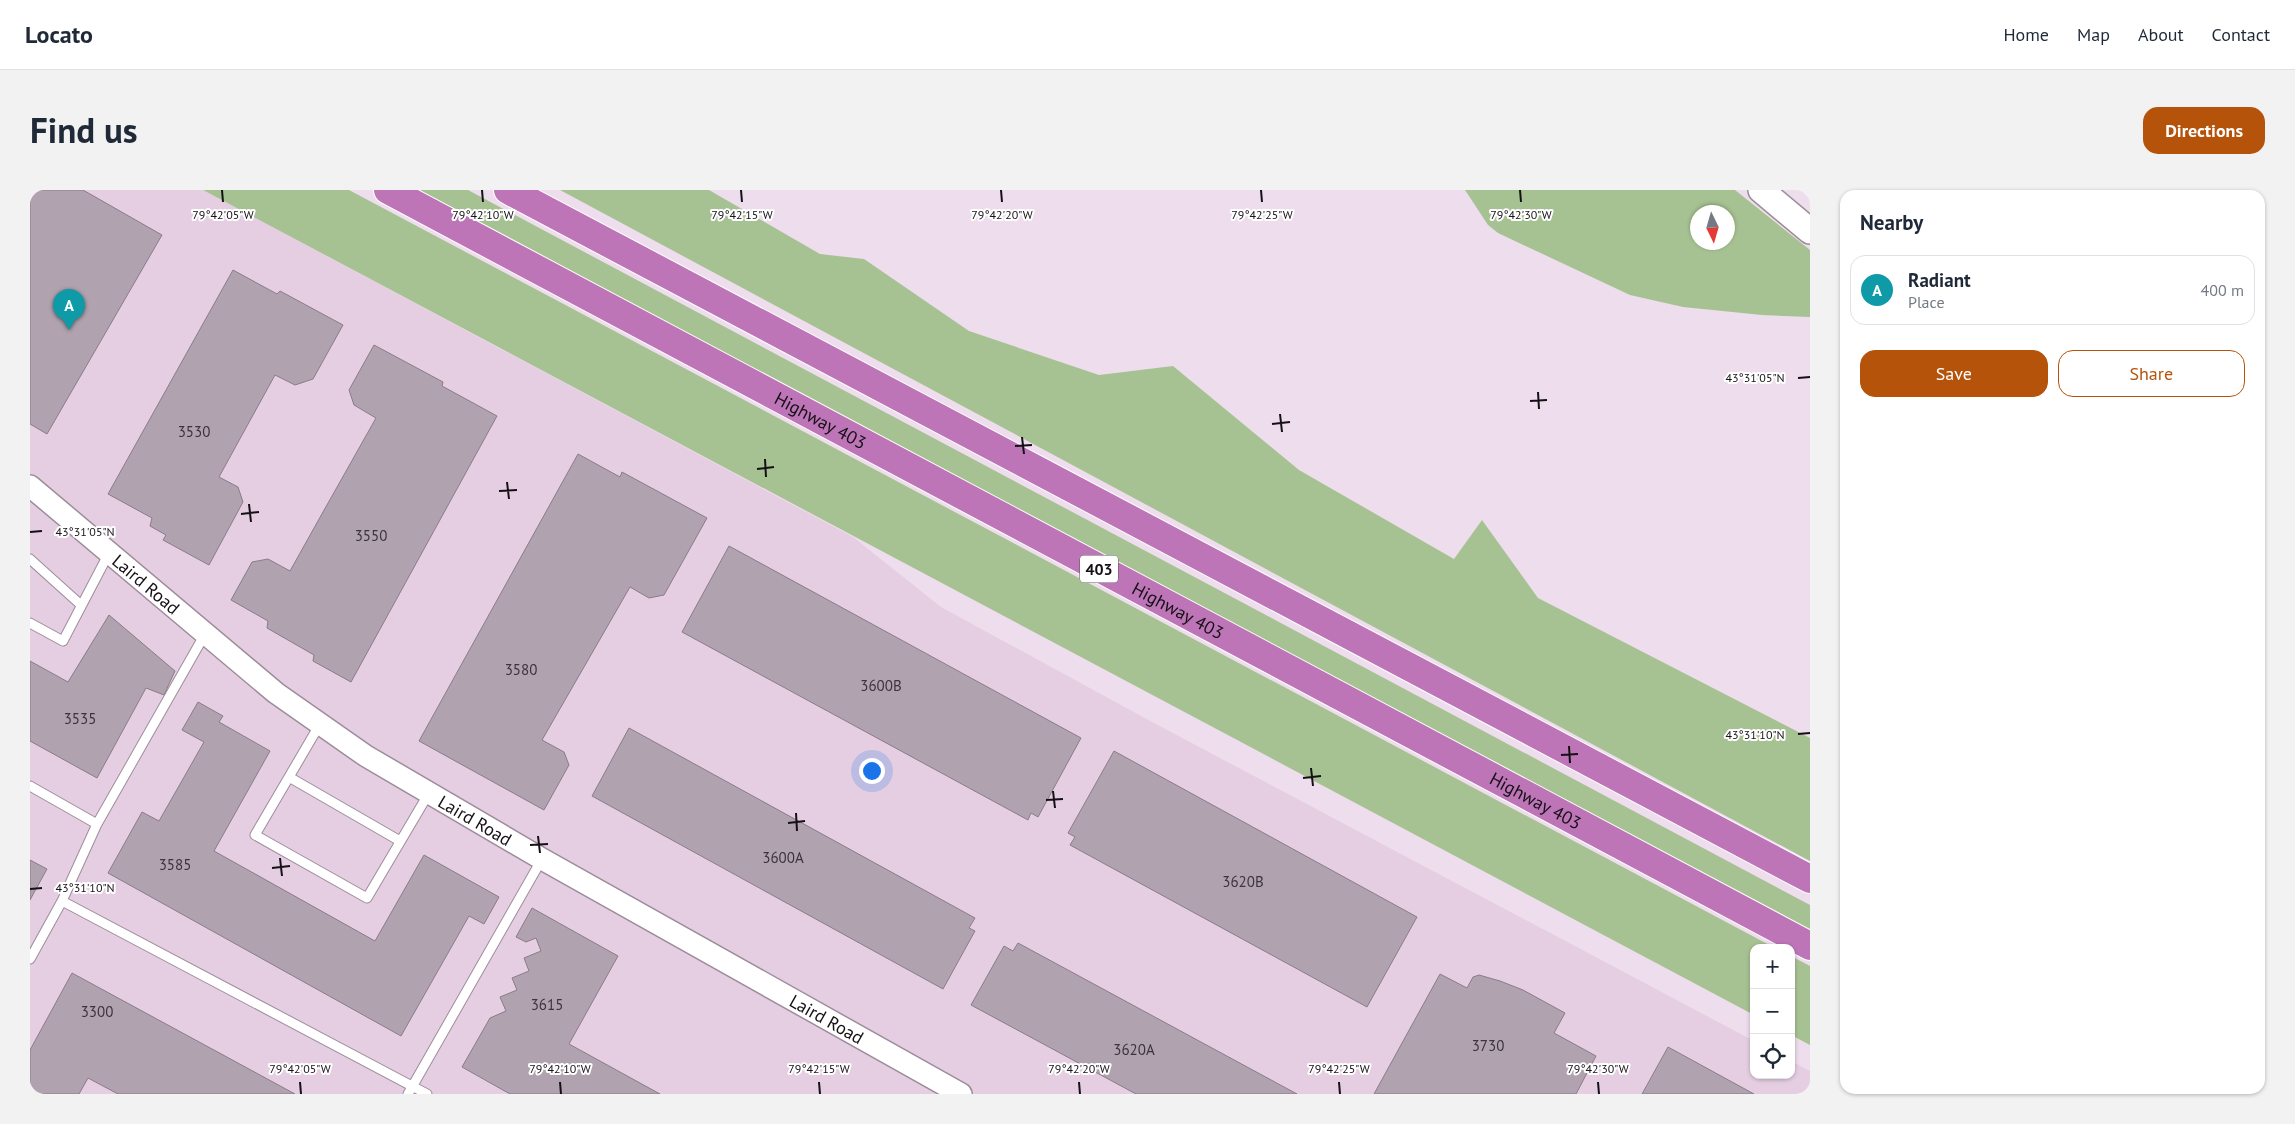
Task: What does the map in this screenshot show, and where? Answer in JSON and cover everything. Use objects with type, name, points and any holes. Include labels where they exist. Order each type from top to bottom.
[{"type":"highway","name":"Highway 403","points":[[388,190],[1810,946]]},
{"type":"highway","points":[[508,190],[1810,879]]},
{"type":"main road","points":[[1761,190],[1810,231]]},
{"type":"street","name":"Laird Road","points":[[30,486],[276,693],[366,756],[542,859],[961,1094]]},
{"type":"lane","points":[[30,623],[62,641],[109,552]]},
{"type":"lane","points":[[30,558],[81,605]]},
{"type":"lane","points":[[30,959],[62,901],[97,824],[205,634]]},
{"type":"lane","points":[[320,724],[255,835],[367,898],[429,793]]},
{"type":"lane","points":[[289,777],[400,841]]},
{"type":"lane","points":[[30,786],[97,824]]},
{"type":"lane","points":[[411,1090],[542,859]]},
{"type":"lane","points":[[62,901],[411,1090],[427,1094]]},
{"type":"shaded area","points":[[30,190],[203,190],[853,537],[941,607],[1154,723],[1750,1039],[1750,1079],[1795,1079],[1795,1063],[1810,1071],[1810,1094],[30,1094]]},
{"type":"green space","points":[[203,190],[349,190],[1767,944],[1750,944],[1750,1013]]},
{"type":"green space","points":[[414,190],[468,190],[1810,905],[1810,933]]},
{"type":"green space","points":[[560,190],[709,190],[820,254],[864,259],[969,331],[1099,375],[1173,366],[1299,470],[1454,559],[1482,520],[1538,598],[1810,738],[1810,861]]},
{"type":"green space","points":[[1465,190],[1735,190],[1810,250],[1810,317],[1762,315],[1683,307],[1630,295],[1498,233],[1488,225]]},
{"type":"green space","points":[[1795,958],[1810,966],[1810,1045],[1795,1037]]},
{"type":"building","points":[[30,190],[83,190],[162,235],[47,434],[30,424]]},
{"type":"building","points":[[233,270],[277,294],[280,291],[343,325],[313,379],[295,385],[275,375],[219,477],[238,487],[243,502],[209,565],[163,540],[166,535],[150,526],[152,518],[108,494]]},
{"type":"building","points":[[374,345],[443,382],[442,386],[497,416],[351,682],[313,661],[314,655],[267,628],[268,621],[231,600],[252,562],[268,559],[290,571],[376,418],[354,405],[349,390]]},
{"type":"building","points":[[578,454],[620,477],[622,472],[707,518],[664,595],[649,598],[630,587],[542,740],[564,752],[569,765],[544,810],[419,741]]},
{"type":"building","points":[[729,546],[1081,738],[1038,817],[1031,813],[1028,820],[682,632]]},
{"type":"building","points":[[109,615],[175,671],[164,695],[146,688],[97,778],[30,741],[30,661],[68,682]]},
{"type":"building","points":[[198,702],[223,716],[219,722],[270,751],[214,851],[375,941],[424,855],[499,897],[484,924],[469,916],[401,1036],[108,873],[142,812],[159,821],[204,742],[182,730]]},
{"type":"building","points":[[629,728],[975,918],[969,928],[975,931],[943,989],[592,796]]},
{"type":"building","points":[[1114,751],[1417,917],[1367,1007],[1070,845],[1075,837],[1068,833]]},
{"type":"building","points":[[30,860],[47,869],[30,900]]},
{"type":"building","points":[[532,908],[618,956],[569,1044],[660,1094],[510,1094],[462,1067],[490,1018],[506,1011],[500,997],[517,990],[512,978],[529,971],[524,958],[541,951],[536,938],[526,942],[516,937]]},
{"type":"building","points":[[1018,943],[1297,1094],[1136,1094],[971,1005],[1004,946],[1013,951]]},
{"type":"building","points":[[72,973],[295,1094],[118,1094],[88,1078],[79,1094],[30,1094],[30,1050]]},
{"type":"building","points":[[1440,974],[1467,988],[1473,977],[1479,975],[1500,981],[1523,990],[1565,1013],[1554,1033],[1596,1056],[1576,1094],[1374,1094]]},
{"type":"building","points":[[1668,1047],[1754,1094],[1642,1094]]},
{"type":"place","name":"Radiant","points":[[69,330]]}]
